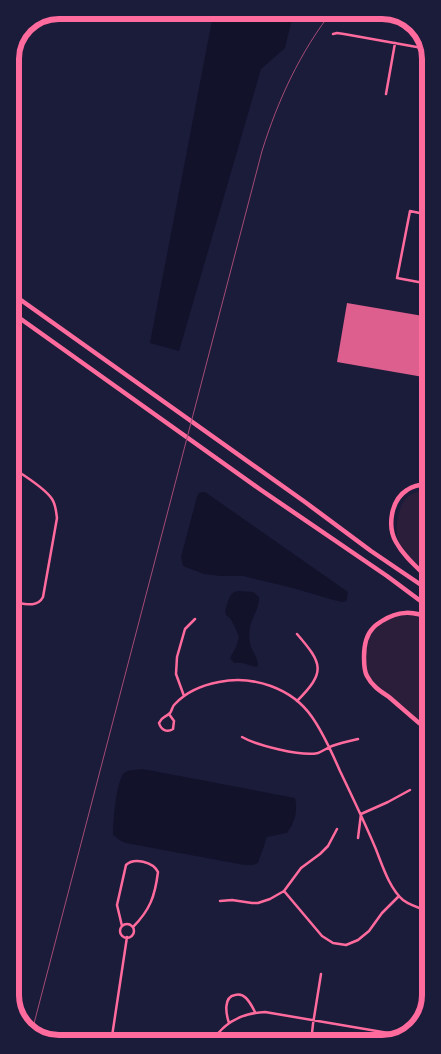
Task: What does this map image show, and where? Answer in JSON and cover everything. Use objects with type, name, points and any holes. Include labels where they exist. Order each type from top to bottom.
[{"type":"highway","points":[[19,300],[422,586]]},
{"type":"highway","points":[[19,318],[172,427],[388,576],[422,602]]},
{"type":"highway","points":[[422,486],[409,488],[402,494],[395,507],[391,526],[394,540],[400,550],[422,572]]},
{"type":"highway","points":[[422,615],[406,612],[393,615],[373,627],[364,649],[364,662],[366,674],[374,687],[422,725]]},
{"type":"street","points":[[333,34],[344,34],[420,48]]},
{"type":"street","points":[[386,94],[395,43]]},
{"type":"street","points":[[422,213],[410,211],[397,278],[422,283]]},
{"type":"street","points":[[19,472],[43,489],[52,499],[57,518],[43,597],[34,604],[19,603]]},
{"type":"street","points":[[184,696],[176,674],[177,657],[185,629],[195,618]]},
{"type":"street","points":[[297,634],[310,649],[318,670],[313,685],[297,701]]},
{"type":"street","points":[[169,714],[174,721],[173,729],[170,731],[163,730],[160,728],[159,723],[161,718],[169,714],[173,706],[184,696],[197,689],[237,680],[259,682],[271,686],[284,691],[297,701],[312,716],[329,747],[395,891],[405,901],[422,909]]},
{"type":"street","points":[[242,737],[261,745],[310,754],[358,739]]},
{"type":"street","points":[[361,814],[410,790]]},
{"type":"street","points":[[358,838],[361,814]]},
{"type":"street","points":[[220,901],[232,900],[258,903],[270,900],[284,892],[301,868],[328,846],[337,829]]},
{"type":"street","points":[[134,861],[152,865],[158,872],[150,905],[133,927],[132,935],[126,937],[121,934],[122,926],[117,905],[126,865],[134,861]]},
{"type":"street","points":[[284,892],[322,936],[333,943],[346,945],[358,940],[369,932],[382,912],[399,896]]},
{"type":"street","points":[[122,926],[128,924],[133,927]]},
{"type":"street","points":[[112,1035],[126,937]]},
{"type":"street","points":[[312,1035],[320,974]]},
{"type":"street","points":[[228,1023],[226,1006],[233,995],[244,996],[250,1002],[255,1012]]},
{"type":"street","points":[[216,1035],[228,1023],[245,1014],[255,1012],[274,1012],[393,1034]]},
{"type":"shaded area","points":[[212,19],[292,19],[285,48],[261,69],[179,351],[150,343]]},
{"type":"shaded area","points":[[422,491],[422,568],[405,552],[397,536],[398,514],[404,502],[412,494]]},
{"type":"shaded area","points":[[202,492],[205,492],[348,592],[346,601],[342,602],[243,576],[204,574],[183,566],[181,557],[197,497]]},
{"type":"shaded area","points":[[238,591],[253,592],[259,597],[249,632],[250,645],[258,663],[258,666],[255,667],[243,663],[234,663],[230,658],[239,637],[225,610],[230,596]]},
{"type":"shaded area","points":[[406,615],[422,619],[422,725],[375,685],[367,674],[365,657],[368,639],[374,626],[394,617]]},
{"type":"shaded area","points":[[143,769],[295,798],[296,812],[294,821],[287,833],[267,837],[258,863],[253,865],[244,865],[126,843],[113,835],[119,784],[124,773]]},
{"type":"building","points":[[347,303],[422,316],[422,377],[337,362]]},
{"type":"railway","points":[[33,1025],[262,151],[275,113],[291,77],[326,19]]}]
